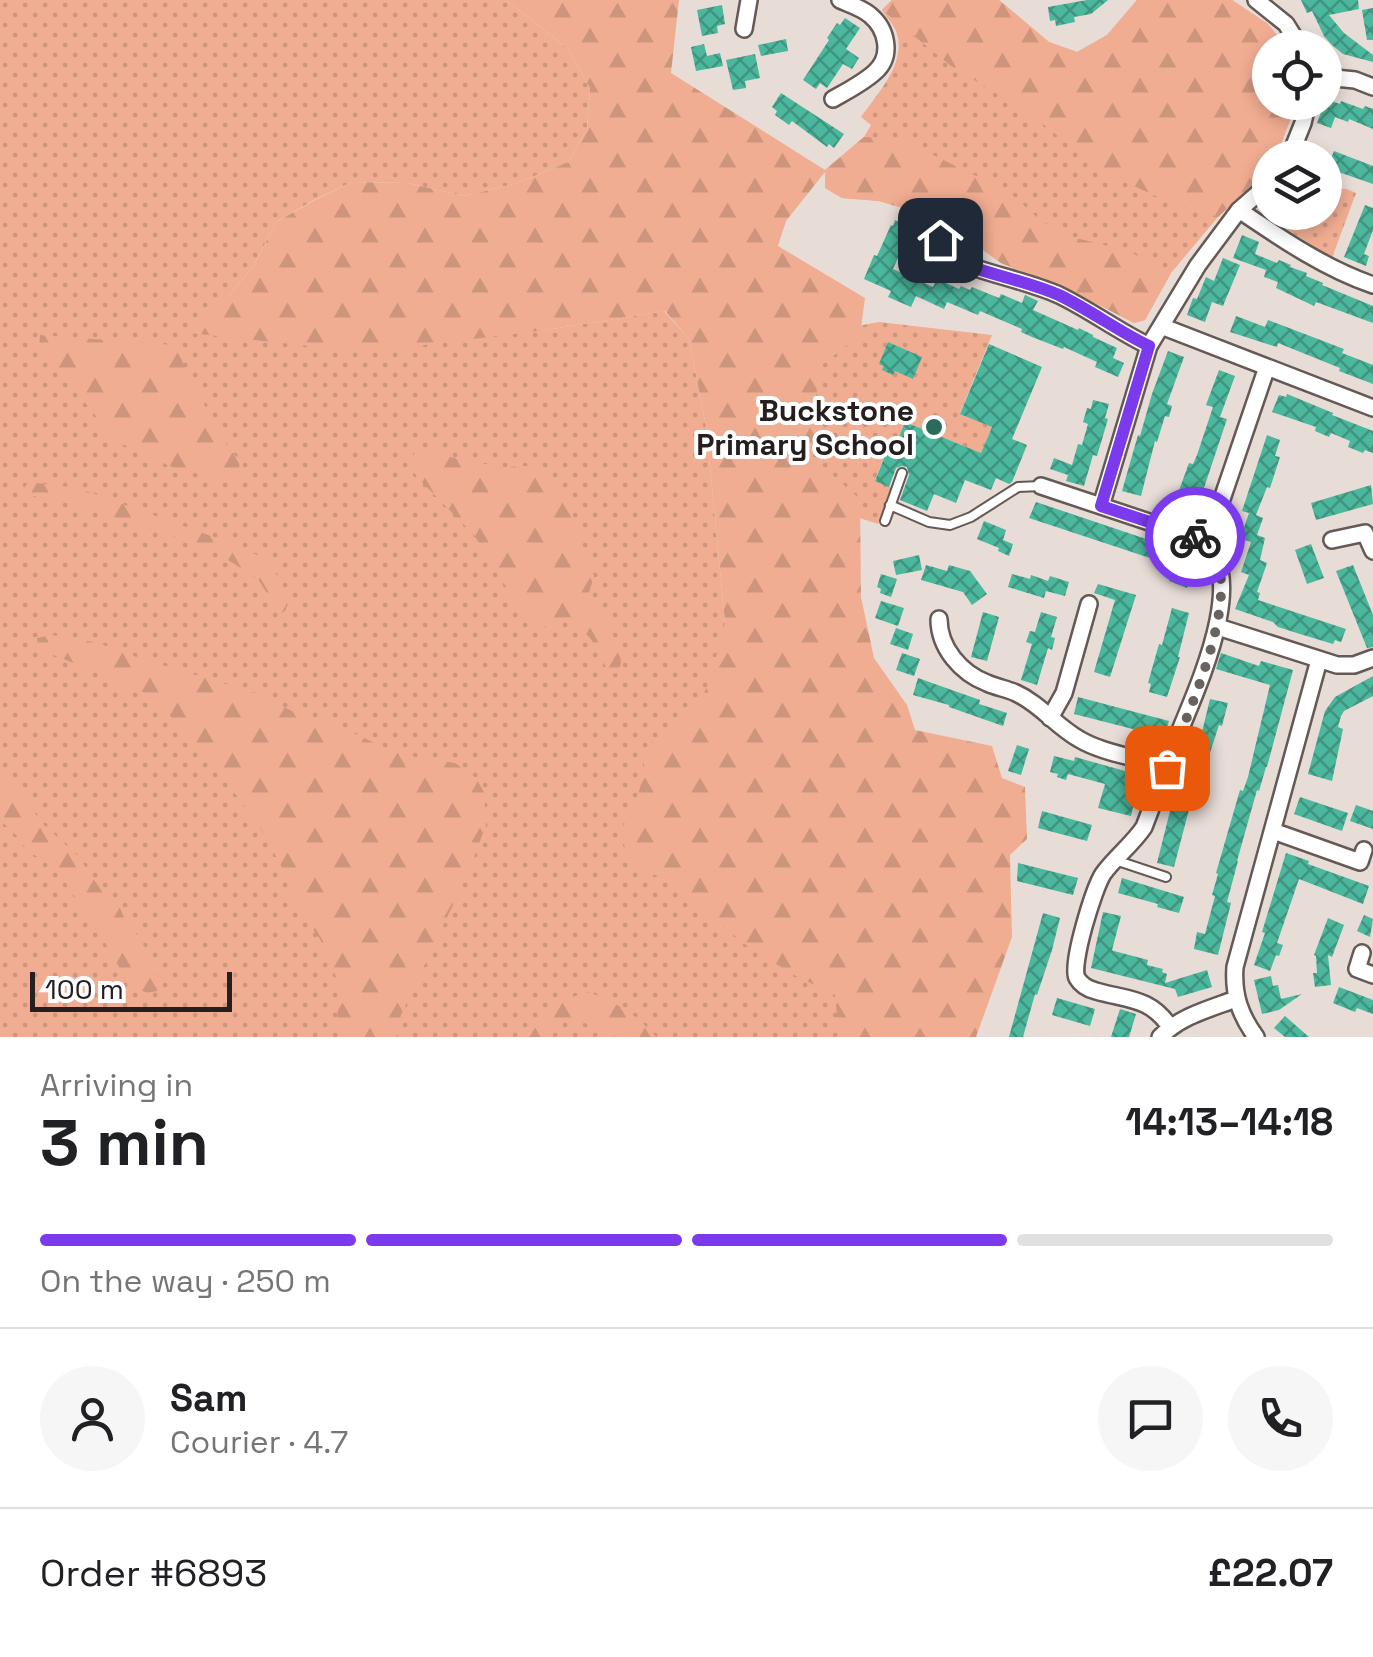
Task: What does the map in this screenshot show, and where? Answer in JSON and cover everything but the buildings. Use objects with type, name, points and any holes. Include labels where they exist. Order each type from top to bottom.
[{"type":"street","points":[[744,30],[749,0]]},
{"type":"street","points":[[833,98],[876,71],[888,46],[869,14],[840,0]]},
{"type":"street","points":[[1256,0],[1290,30]]},
{"type":"street","points":[[1342,79],[1373,86]]},
{"type":"street","points":[[1101,506],[1149,346],[1198,266],[1239,210],[1252,199]]},
{"type":"street","points":[[1239,210],[1330,268],[1373,285]]},
{"type":"street","points":[[937,251],[960,264],[1016,278],[1062,296],[1149,346]]},
{"type":"street","points":[[1161,326],[1373,408]]},
{"type":"street","points":[[1207,543],[1267,367]]},
{"type":"street","points":[[1041,486],[1200,539],[1214,552],[1220,568],[1218,627],[1201,681],[1144,827],[1102,875],[1095,890],[1074,965],[1076,976],[1090,990],[1156,1010],[1165,1032],[1189,1016],[1236,998]]},
{"type":"street","points":[[1332,540],[1365,533],[1373,551]]},
{"type":"street","points":[[1050,718],[1064,693],[1080,621],[1090,604]]},
{"type":"street","points":[[939,619],[939,632],[951,656],[969,674],[1035,704],[1084,742],[1167,768]]},
{"type":"street","points":[[1218,627],[1337,665],[1354,666],[1373,658]]},
{"type":"street","points":[[1256,1037],[1236,998],[1238,952],[1319,660]]},
{"type":"street","points":[[1274,831],[1360,862],[1364,850]]},
{"type":"street","points":[[1362,953],[1357,968],[1373,974]]},
{"type":"lane","points":[[884,521],[902,474]]},
{"type":"lane","points":[[890,505],[929,522],[950,525],[971,517],[1018,487],[1041,486]]},
{"type":"lane","points":[[1116,860],[1166,877]]},
{"type":"green space","points":[[0,0],[506,0],[568,49],[590,88],[587,129],[568,162],[518,183],[464,196],[408,183],[352,182],[276,222],[254,265],[228,297],[546,330],[664,311],[689,339],[706,426],[725,622],[873,1037],[0,1037]]},
{"type":"green space","points":[[506,0],[679,0],[671,73],[825,170],[864,137],[898,138],[1009,192],[1041,221],[1072,237],[1128,251],[1171,273],[1145,320],[1134,323],[1072,291],[1001,263],[923,214],[879,201],[842,198],[825,188],[825,172],[786,221],[778,246],[865,298],[860,335],[818,368],[813,458],[860,499],[861,597],[874,658],[907,705],[915,730],[992,746],[1002,778],[1025,787],[1027,839],[1010,855],[1012,937],[976,1037],[839,1037],[835,995],[743,943],[672,882],[640,869],[618,836],[639,791],[650,744],[680,729],[706,689],[725,622],[706,426],[689,339],[665,311],[366,352],[190,333],[254,265],[276,222],[352,182],[408,183],[464,196],[518,183],[568,162],[587,129],[590,88],[568,49]]},
{"type":"green space","points":[[892,0],[999,0],[1049,42],[1077,52],[1107,35],[1137,0],[1232,0],[1273,30],[1252,30],[1252,120],[1290,120],[1282,140],[1252,140],[1252,186],[1218,217],[1171,273],[1145,320],[1134,323],[1072,291],[1001,263],[923,214],[879,201],[842,198],[825,188],[825,170],[864,137],[871,125],[861,117],[882,88],[898,54],[895,28],[882,10]]},
{"type":"green space","points":[[892,0],[999,0],[1049,42],[1077,52],[1107,35],[1137,0],[1232,0],[1273,30],[1252,30],[1252,120],[1290,120],[1282,140],[1252,140],[1252,187],[1218,217],[1169,202],[1103,172],[1033,116],[951,66],[882,10]]},
{"type":"green space","points":[[1342,189],[1347,189],[1356,193],[1332,258],[1288,230],[1342,230]]},
{"type":"green space","points":[[879,322],[992,335],[960,413],[992,427],[981,453],[905,422],[896,445],[890,443],[875,480],[892,488],[878,524],[807,501],[799,337]]},
{"type":"green space","points":[[40,335],[174,345],[212,425],[240,462],[236,484],[172,467],[122,444],[39,351]]},
{"type":"green space","points":[[417,449],[507,469],[530,467],[549,475],[564,489],[594,576],[588,596],[605,619],[619,650],[620,667],[615,674],[607,669],[591,639],[568,617],[554,619],[549,627],[527,620],[474,535],[417,477],[409,463]]},
{"type":"green space","points":[[28,482],[78,488],[264,558],[286,594],[286,610],[280,614],[258,579],[217,553],[78,505],[28,495],[24,489]]},
{"type":"green space","points":[[51,635],[110,647],[256,693],[300,715],[383,747],[455,763],[476,778],[484,792],[486,825],[469,871],[401,1015],[396,1037],[338,1037],[337,979],[320,939],[294,905],[283,870],[266,837],[234,792],[147,693],[122,687],[99,673],[38,649],[37,638]]},
{"type":"green space","points":[[0,779],[15,787],[43,824],[78,856],[103,893],[120,908],[157,966],[157,991],[147,993],[129,985],[54,865],[28,852],[0,820]]},
{"type":"green space","points":[[588,992],[625,1010],[656,1037],[615,1037],[581,1022],[563,1022],[544,1037],[529,1037],[554,1008]]},
{"type":"way so far","points":[[1167,768],[1218,627],[1220,568],[1207,543],[1195,537]]},
{"type":"place","name":"Buckstone Primary School","points":[[934,427]]},
{"type":"route","points":[[940,240],[940,254],[1062,296],[1149,346],[1101,506],[1195,537]]}]
